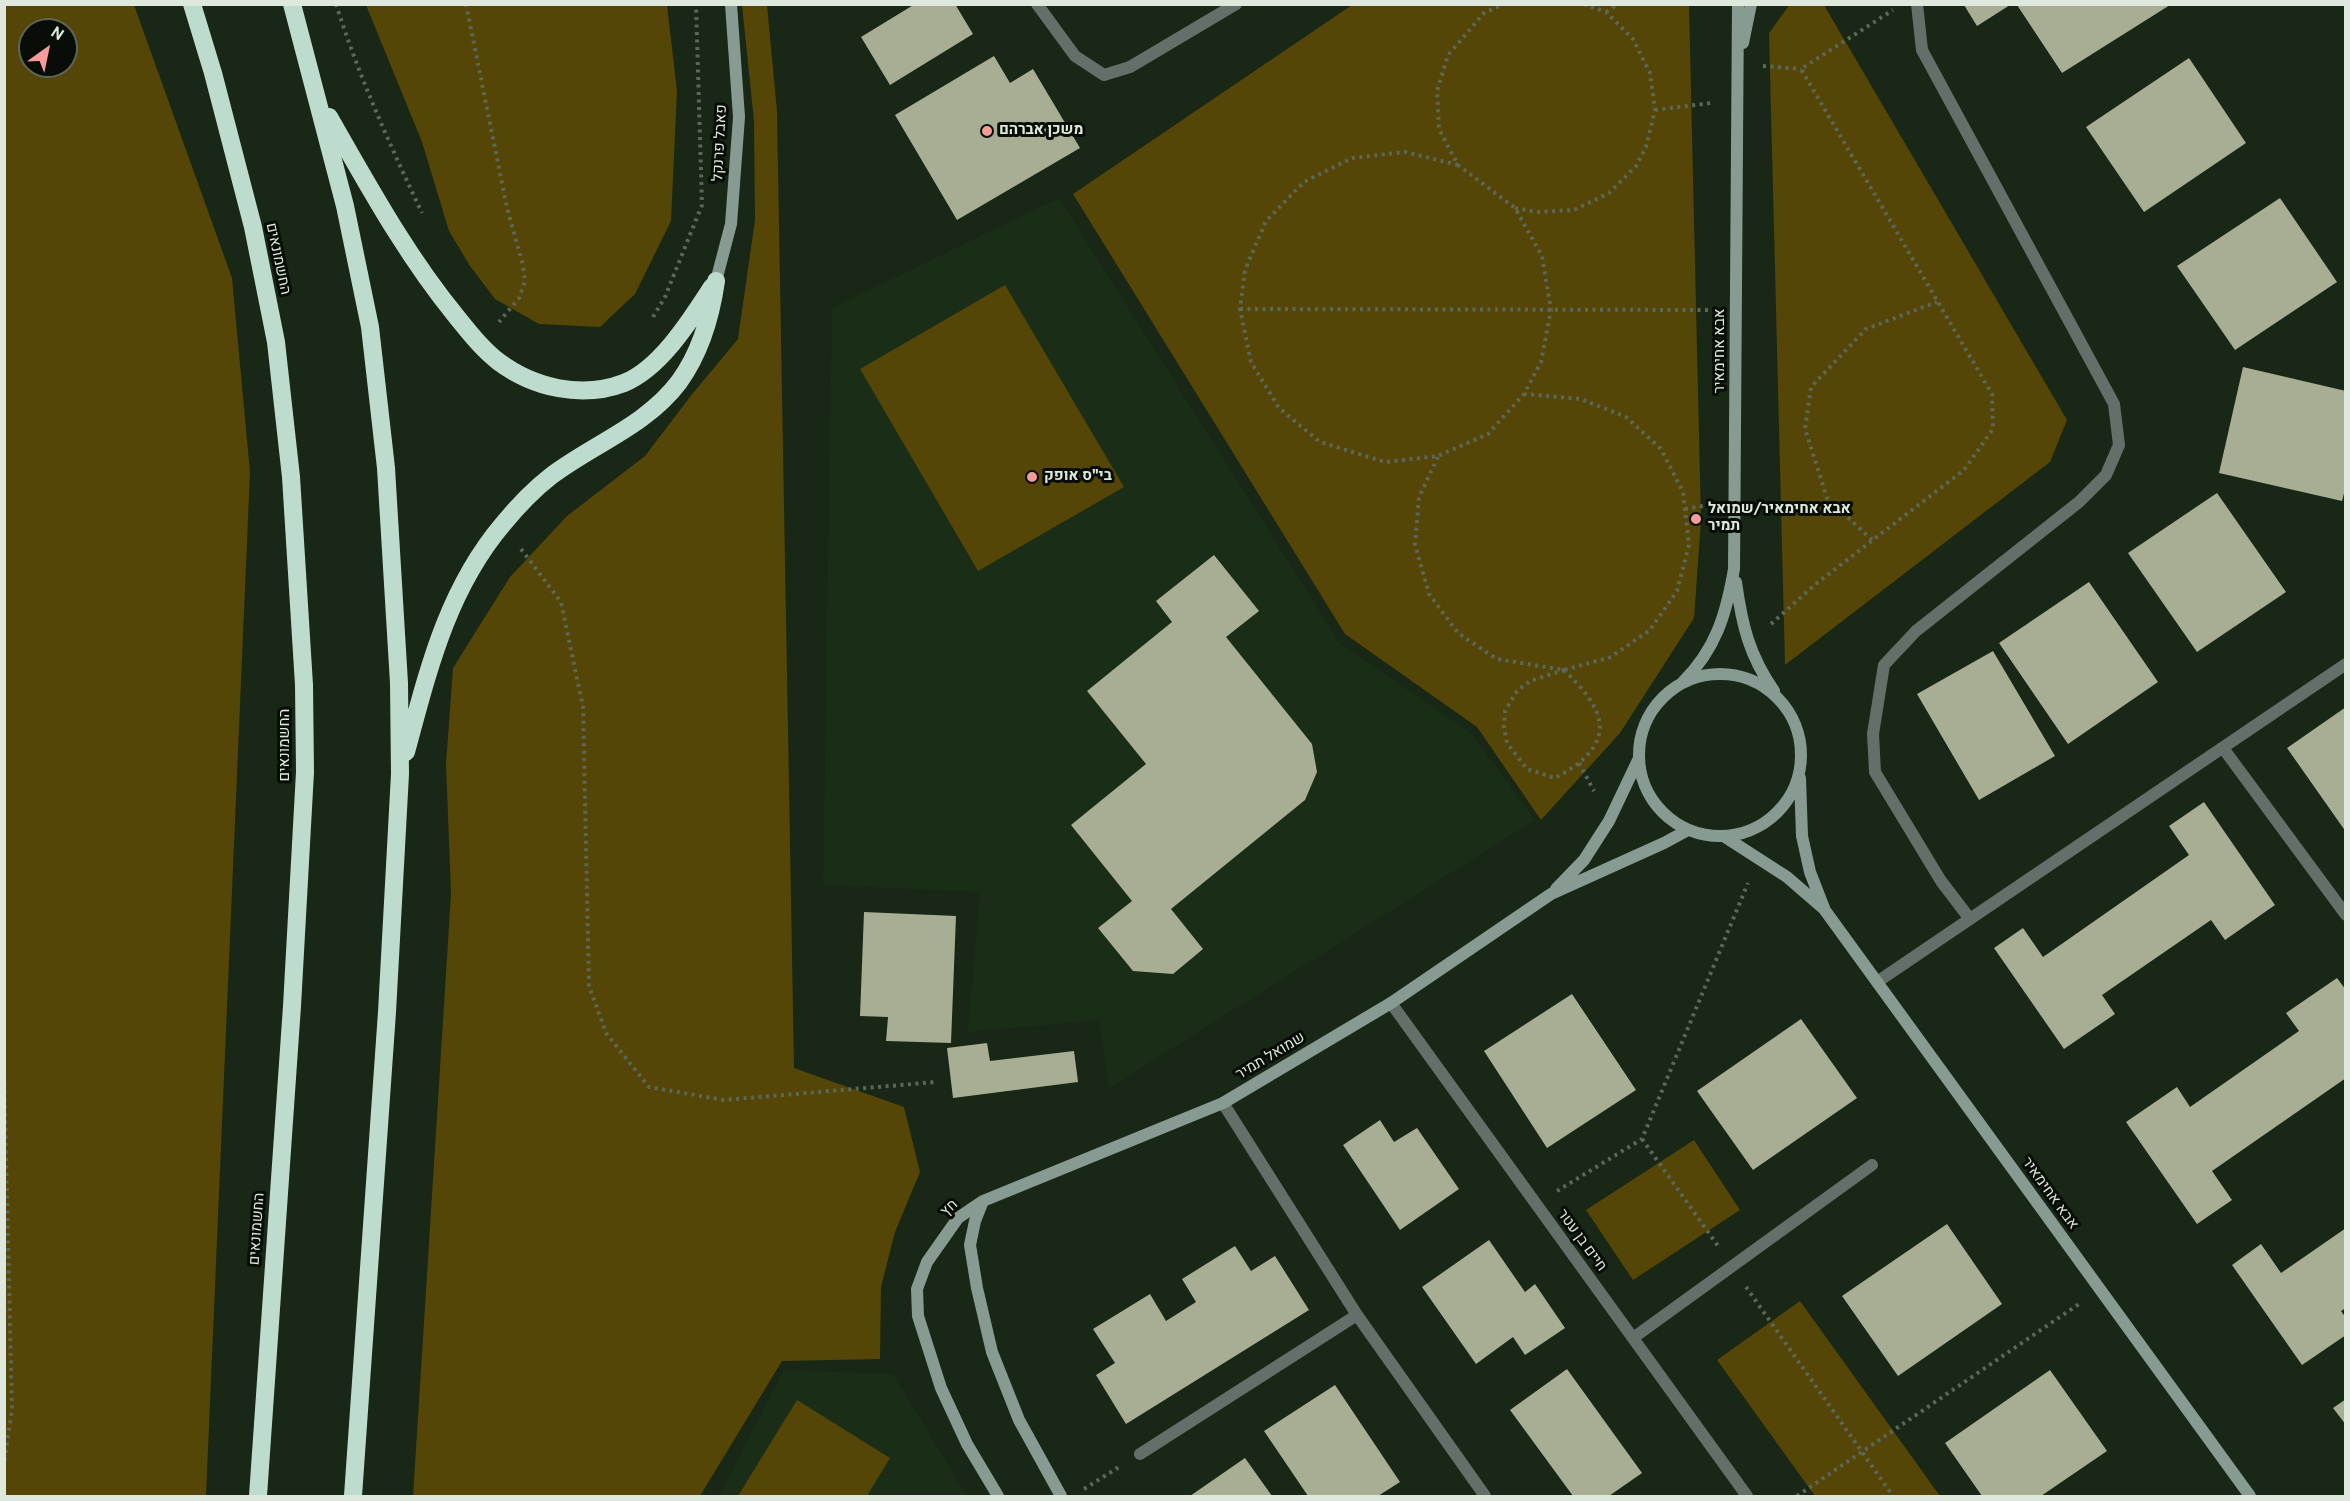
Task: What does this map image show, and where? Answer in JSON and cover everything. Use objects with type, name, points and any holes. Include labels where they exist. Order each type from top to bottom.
[{"type":"highway","name":"החשמונאים","points":[[192,4],[213,73],[250,216],[276,342],[291,477],[303,674],[304,784],[291,1018],[258,1497]]},
{"type":"highway","points":[[291,4],[345,206],[370,327],[386,468],[393,568],[400,774],[387,1012],[353,1497]]},
{"type":"highway","points":[[318,99],[395,230],[433,288],[479,344],[500,362],[528,380],[558,389],[591,390],[624,383],[660,356],[676,339],[716,280]]},
{"type":"highway","points":[[400,774],[432,656],[458,591],[480,553],[502,524],[551,476],[639,419],[679,382],[705,330],[712,308],[716,280]]},
{"type":"street","name":"פאבל פרנקל","points":[[716,280],[731,224],[739,117],[731,4]]},
{"type":"street","points":[[1037,4],[1075,56],[1104,75],[1130,67],[1236,4]]},
{"type":"street","name":"אבא אחימאיר","points":[[1683,683],[1698,667],[1718,631],[1725,612],[1734,569],[1738,4]]},
{"type":"street","points":[[1738,64],[1751,4]]},
{"type":"street","points":[[1917,4],[1922,50],[2114,404],[2119,445],[2106,476],[2079,502],[1916,632],[1884,665],[1873,734],[1875,772],[1941,881],[1970,919]]},
{"type":"street","points":[[1734,569],[1743,628],[1748,644],[1762,674],[1780,700],[1795,722],[1802,748],[1800,775],[1790,799],[1773,818],[1750,831],[1725,837],[1707,835],[1688,830],[1669,818],[1654,801],[1643,781],[1639,758],[1641,736],[1650,715],[1664,696],[1683,683],[1708,675],[1734,675],[1759,684],[1780,700]]},
{"type":"street","points":[[1877,982],[2346,664]]},
{"type":"street","points":[[2223,748],[2346,915]]},
{"type":"street","name":"שמואל תמיר","points":[[1551,894],[1584,860],[1597,841],[1639,758]]},
{"type":"street","name":"אבא אחימאיר","points":[[1800,775],[1802,836],[1810,872],[1824,909]]},
{"type":"street","name":"שמואל תמיר","points":[[983,1201],[1223,1103],[1391,1003],[1551,894],[1665,843],[1688,830]]},
{"type":"street","name":"אבא אחימאיר","points":[[1725,837],[1787,877],[1824,909],[2250,1497]]},
{"type":"street","name":"חיים בן עטר","points":[[1391,1003],[1746,1497]]},
{"type":"street","points":[[1223,1103],[1357,1316],[1485,1497]]},
{"type":"street","points":[[1633,1338],[1872,1165]]},
{"type":"street","name":"חץ","points":[[983,1201],[958,1218],[927,1262],[917,1289],[918,1316],[941,1388],[967,1444],[998,1497]]},
{"type":"street","name":"חץ","points":[[983,1201],[975,1221],[970,1245],[977,1288],[992,1352],[1019,1420],[1062,1497]]},
{"type":"street","points":[[1140,1454],[1357,1316]]},
{"type":"path","points":[[336,4],[353,59],[425,220]]},
{"type":"path","points":[[466,4],[507,208],[523,265],[525,281],[519,298],[479,344]]},
{"type":"path","points":[[649,323],[665,297],[702,205],[696,4]]},
{"type":"path","points":[[1458,165],[1439,129],[1437,91],[1448,55],[1484,13],[1504,4]]},
{"type":"path","points":[[1515,208],[1537,213],[1574,210],[1609,193],[1636,166],[1646,147],[1655,110],[1650,73],[1633,39],[1606,12],[1582,4]]},
{"type":"path","points":[[1606,12],[1618,4]]},
{"type":"path","points":[[1738,64],[1802,69],[1901,4]]},
{"type":"path","points":[[1748,644],[1817,583],[1964,470],[1993,429],[1992,394],[1802,69]]},
{"type":"path","points":[[1655,110],[1737,100]]},
{"type":"path","points":[[1405,152],[1458,165],[1515,208],[1542,256],[1551,310],[1541,362],[1524,394],[1488,434],[1438,456],[1385,462],[1320,442],[1278,408],[1251,362],[1240,309],[1245,270],[1266,220],[1304,182],[1352,158],[1405,152]]},
{"type":"path","points":[[1872,540],[1827,498],[1805,429],[1811,387],[1866,329],[1937,302]]},
{"type":"path","points":[[1240,309],[1736,310]]},
{"type":"path","points":[[1438,456],[1419,497],[1415,545],[1429,594],[1458,633],[1497,659],[1564,670],[1595,705],[1599,720],[1598,737],[1590,752],[1579,763],[1555,778],[1527,769],[1508,743],[1504,727],[1505,711],[1517,691],[1530,681],[1564,670],[1611,657],[1650,630],[1677,591],[1689,545],[1683,492],[1661,449],[1626,417],[1581,399],[1524,394]]},
{"type":"path","points":[[502,524],[561,602],[583,707],[589,986],[606,1033],[649,1087],[724,1100],[936,1082]]},
{"type":"path","points":[[1536,1203],[1642,1139],[1758,857]]},
{"type":"path","points":[[4,1068],[12,1410],[4,1463]]},
{"type":"path","points":[[1642,1139],[1893,1497]]},
{"type":"path","points":[[1797,1497],[2100,1289]]},
{"type":"path","points":[[1081,1490],[1140,1454]]},
{"type":"shaded area","points":[[5,4],[134,5],[232,278],[250,472],[206,1496],[5,1496]]},
{"type":"shaded area","points":[[1790,4],[1824,5],[2067,420],[2050,462],[1785,665],[1769,33]]},
{"type":"shaded area","points":[[366,5],[667,5],[677,91],[671,221],[635,294],[600,327],[539,324],[495,299],[470,266],[449,231],[422,142]]},
{"type":"shaded area","points":[[742,5],[767,5],[777,111],[794,1068],[904,1107],[920,1172],[895,1232],[881,1287],[880,1359],[782,1361],[700,1496],[413,1496],[451,894],[446,764],[453,668],[510,577],[567,516],[645,456],[738,339],[755,220],[754,121]]},
{"type":"shaded area","points":[[1352,5],[1689,5],[1701,521],[1694,618],[1620,733],[1541,820],[1477,727],[1345,634],[1073,194]]},
{"type":"shaded area","name":"בי\"ס אופק","points":[[1059,198],[1341,645],[1470,732],[1535,820],[1109,1088],[1099,1020],[968,1032],[980,892],[823,885],[832,308]]},
{"type":"shaded area","points":[[1005,285],[1124,487],[978,571],[860,369]]},
{"type":"shaded area","points":[[1694,1140],[1740,1210],[1633,1280],[1586,1210]]},
{"type":"shaded area","points":[[1800,1301],[1940,1496],[1815,1496],[1717,1360]]},
{"type":"shaded area","points":[[784,1370],[893,1374],[967,1496],[719,1496]]},
{"type":"shaded area","points":[[797,1400],[890,1458],[867,1496],[738,1496]]},
{"type":"building","points":[[915,4],[955,4],[973,34],[890,85],[861,37]]},
{"type":"building","points":[[1964,5],[2010,5],[1977,26]]},
{"type":"building","points":[[2017,5],[2170,5],[2062,73]]},
{"type":"building","name":"משכן אברהם","points":[[994,56],[1010,83],[1033,69],[1080,148],[957,220],[895,115]]},
{"type":"building","points":[[2189,58],[2246,143],[2144,212],[2086,127]]},
{"type":"building","points":[[2280,198],[2337,282],[2235,350],[2177,266]]},
{"type":"building","points":[[2243,367],[2346,391],[2346,486],[2342,501],[2219,473]]},
{"type":"building","points":[[2217,493],[2286,592],[2197,652],[2128,553]]},
{"type":"building","points":[[1214,555],[1259,611],[1226,637],[1312,744],[1317,772],[1305,800],[1171,909],[1203,949],[1173,974],[1133,971],[1098,928],[1132,901],[1071,825],[1146,764],[1087,691],[1172,622],[1156,601]]},
{"type":"building","points":[[2089,582],[2158,682],[2068,744],[1999,643]]},
{"type":"building","points":[[1993,651],[2055,756],[1979,800],[1917,694]]},
{"type":"building","points":[[2346,707],[2346,832],[2287,748]]},
{"type":"building","points":[[2204,802],[2275,905],[2225,940],[2211,920],[2102,995],[2115,1014],[2064,1049],[1994,948],[2023,928],[2043,957],[2189,855],[2169,826]]},
{"type":"building","points":[[864,912],[956,916],[951,1043],[886,1041],[888,1017],[860,1016]]},
{"type":"building","points":[[2337,978],[2346,990],[2346,1078],[2212,1171],[2232,1200],[2197,1224],[2126,1122],[2177,1087],[2190,1107],[2299,1031],[2286,1013]]},
{"type":"building","points":[[1572,994],[1636,1090],[1547,1148],[1484,1051]]},
{"type":"building","points":[[1801,1019],[1857,1098],[1753,1170],[1697,1091]]},
{"type":"building","points":[[987,1043],[990,1061],[1074,1051],[1078,1082],[953,1098],[947,1048]]},
{"type":"building","points":[[1380,1120],[1394,1142],[1417,1128],[1459,1189],[1400,1230],[1343,1145]]},
{"type":"building","points":[[1947,1224],[2002,1304],[1898,1376],[1842,1296]]},
{"type":"building","points":[[2346,1228],[2346,1308],[2341,1311],[2346,1318],[2346,1335],[2302,1365],[2232,1265],[2261,1244],[2281,1273]]},
{"type":"building","points":[[1489,1240],[1525,1292],[1535,1284],[1565,1328],[1525,1355],[1513,1337],[1476,1364],[1422,1287]]},
{"type":"building","points":[[1235,1246],[1251,1271],[1275,1256],[1309,1310],[1126,1424],[1096,1375],[1115,1363],[1093,1329],[1150,1294],[1166,1321],[1196,1302],[1182,1279]]},
{"type":"building","points":[[1567,1369],[1642,1473],[1609,1496],[1573,1496],[1510,1410]]},
{"type":"building","points":[[2050,1370],[2107,1451],[2041,1496],[1982,1496],[1945,1443]]},
{"type":"building","points":[[1335,1385],[1400,1482],[1378,1496],[1308,1496],[1264,1431]]},
{"type":"building","points":[[2346,1399],[2346,1425],[2333,1408]]},
{"type":"building","points":[[1245,1458],[1272,1496],[1190,1496]]},
{"type":"place","name":"משכן אברהם","points":[[987,131]]},
{"type":"place","name":"בי\"ס אופק","points":[[1032,477]]},
{"type":"place","name":"אבא אחימאיר/שמואל תמיר","points":[[1696,519]]}]
